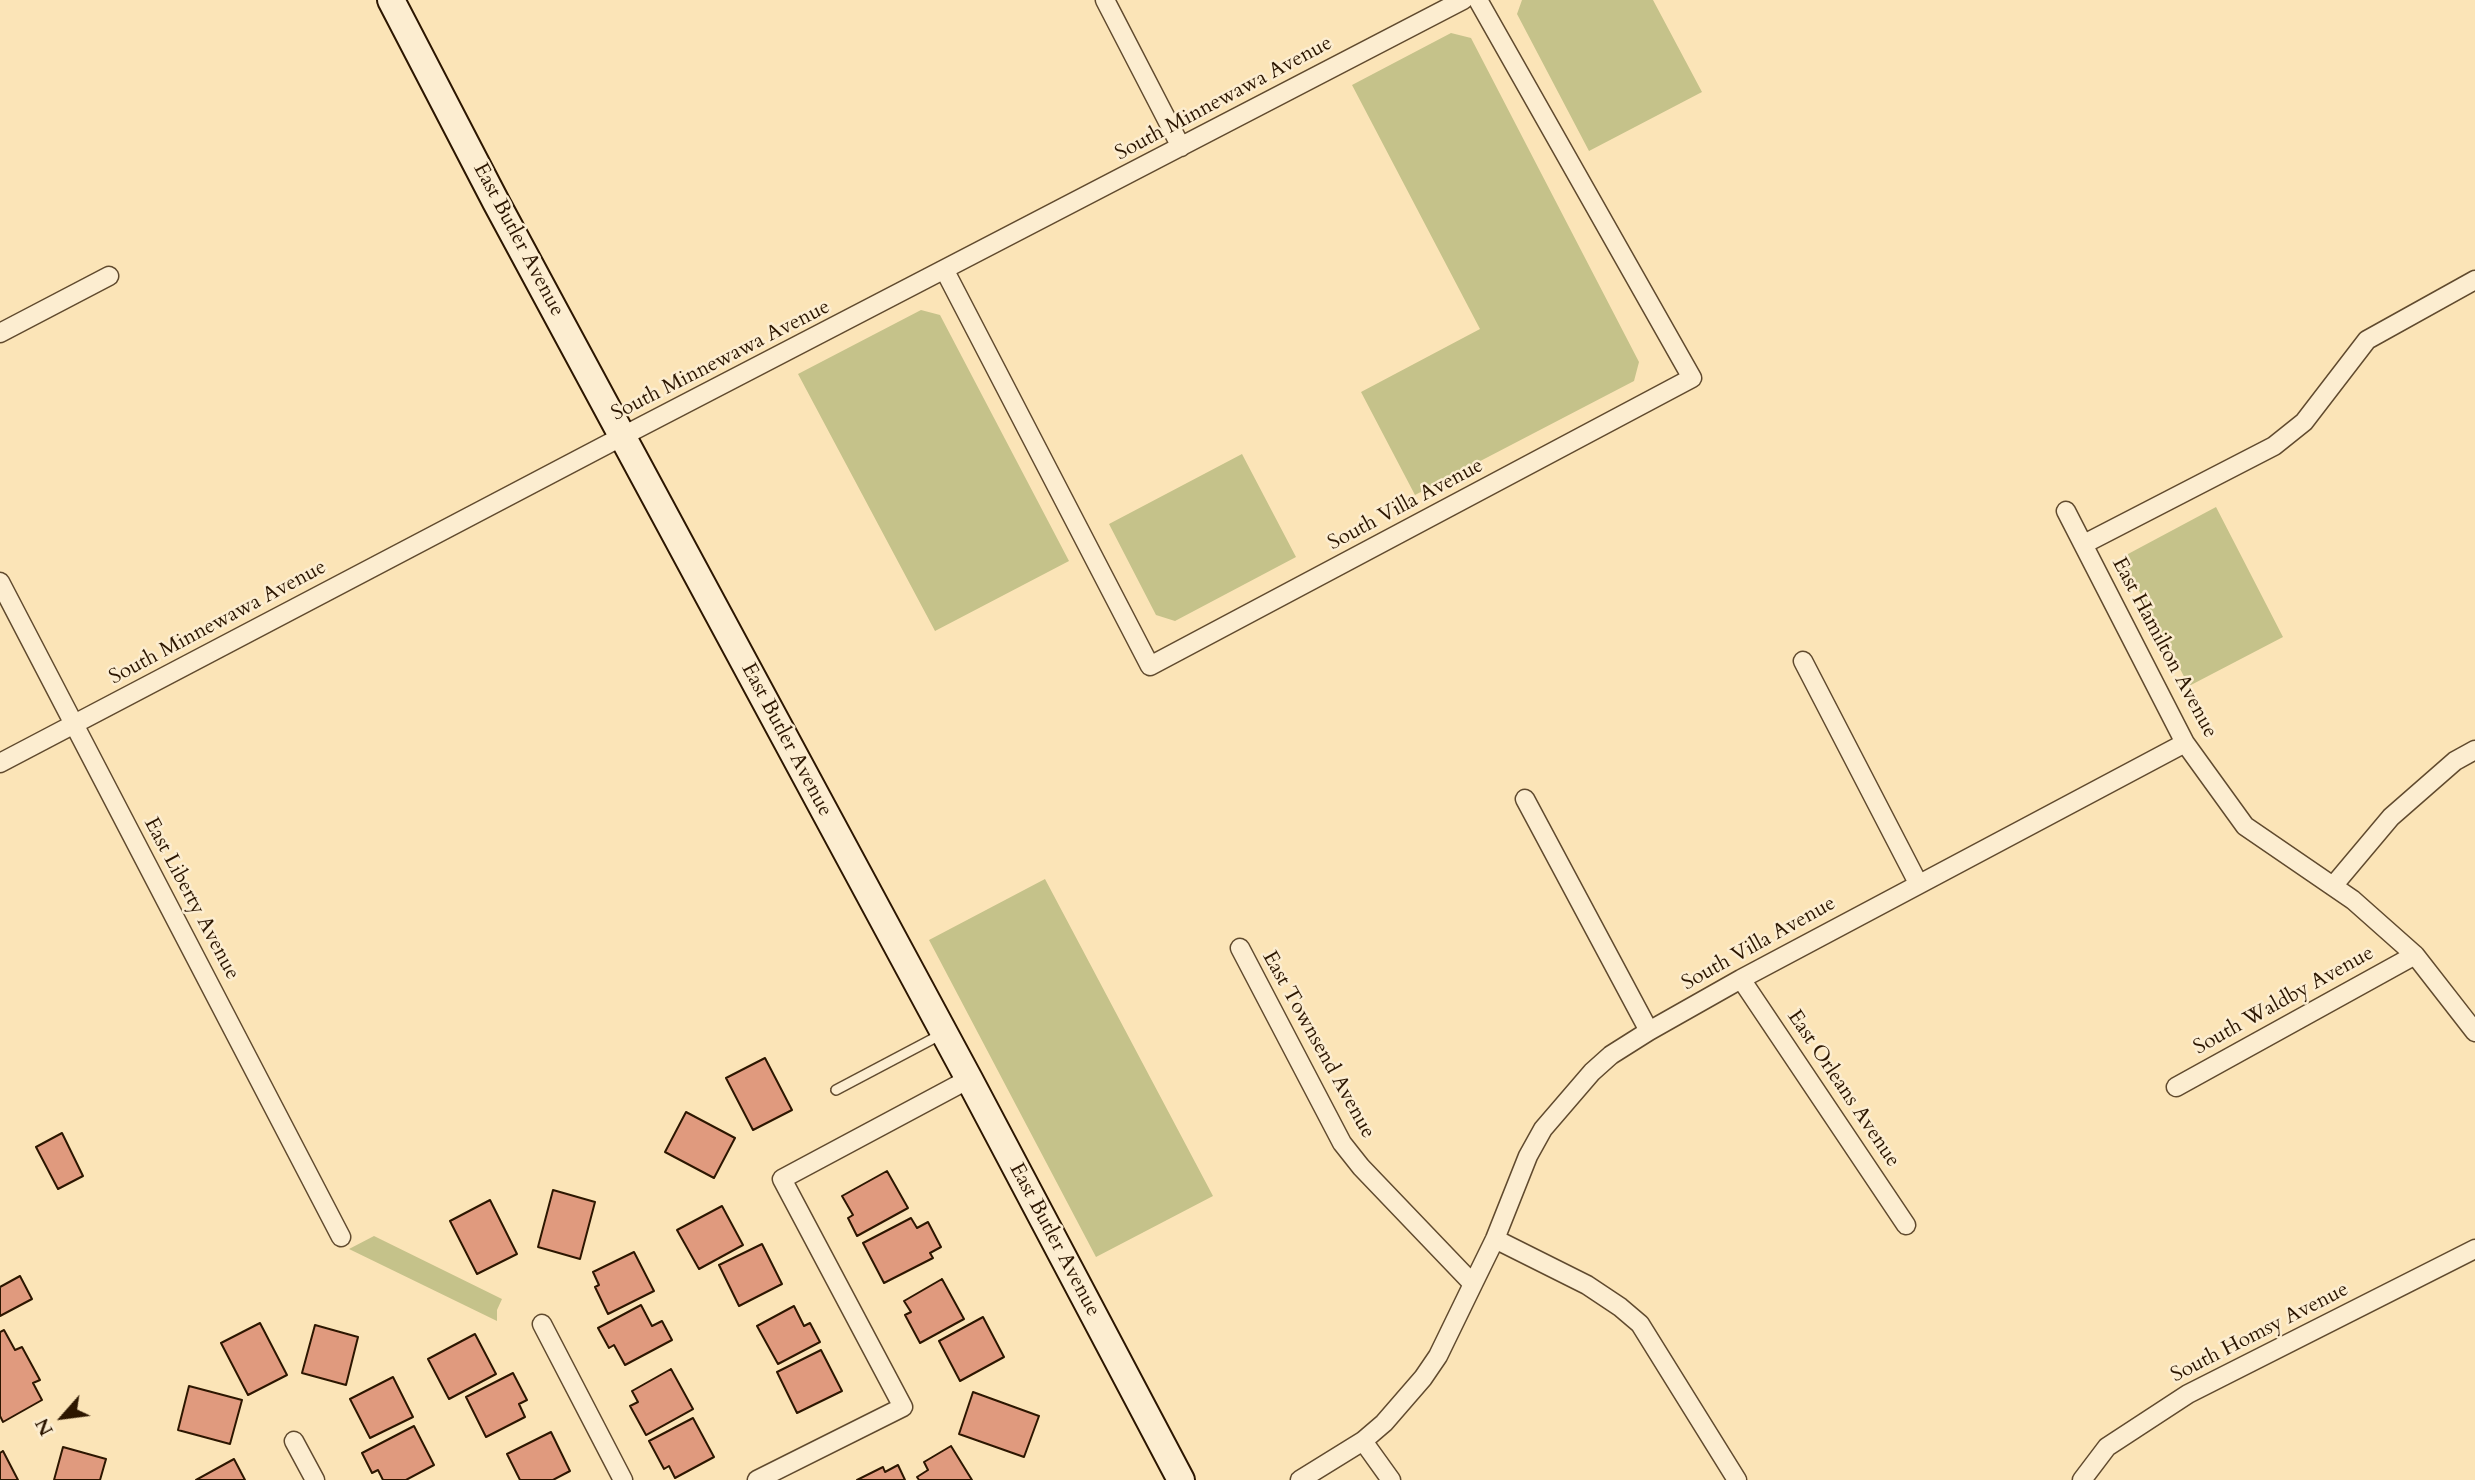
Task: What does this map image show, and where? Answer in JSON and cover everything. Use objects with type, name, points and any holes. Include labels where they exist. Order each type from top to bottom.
[{"type":"street","name":"East Butler Avenue","points":[[391,0],[1181,1480]]},
{"type":"street","points":[[1104,0],[1181,147]]},
{"type":"street","name":"South Minnewawa Avenue","points":[[0,763],[1463,0]]},
{"type":"street","name":"South Villa Avenue","points":[[945,271],[1150,666],[1692,378],[1478,0]]},
{"type":"street","points":[[0,333],[109,276]]},
{"type":"street","points":[[2084,544],[2274,446],[2304,422],[2367,340],[2475,281]]},
{"type":"street","name":"East Hamilton Avenue","points":[[2066,511],[2185,743],[2245,826],[2353,900],[2415,955],[2475,1032]]},
{"type":"street","name":"East Liberty Avenue","points":[[0,582],[341,1237]]},
{"type":"street","points":[[1803,662],[1918,883]]},
{"type":"street","name":"South Villa Avenue","points":[[1300,1480],[1363,1441],[1384,1423],[1438,1356],[1495,1239],[1528,1156],[1543,1129],[1592,1072],[1611,1055],[1741,979],[2185,743]]},
{"type":"street","points":[[2333,886],[2391,817],[2455,761],[2475,750]]},
{"type":"street","points":[[1525,799],[1648,1031]]},
{"type":"street","name":"East Townsend Avenue","points":[[1240,948],[1342,1143],[1474,1284]]},
{"type":"street","name":"South Waldby Avenue","points":[[2176,1087],[2415,955]]},
{"type":"street","name":"East Orleans Avenue","points":[[1741,979],[1906,1225]]},
{"type":"street","points":[[757,1480],[903,1407],[782,1179],[969,1079]]},
{"type":"street","points":[[1495,1239],[1587,1285],[1640,1324],[1737,1480]]},
{"type":"street","name":"South Homsy Avenue","points":[[2082,1480],[2107,1447],[2188,1394],[2475,1249]]},
{"type":"street","points":[[542,1324],[624,1480]]},
{"type":"street","points":[[294,1441],[315,1480]]},
{"type":"street","points":[[1363,1441],[1391,1480]]},
{"type":"lane","points":[[836,1090],[944,1033]]},
{"type":"shaded area","points":[[1522,0],[1653,0],[1702,92],[1589,151],[1517,14]]},
{"type":"shaded area","points":[[1451,33],[1471,38],[1639,362],[1634,381],[1415,495],[1361,392],[1480,329],[1352,85]]},
{"type":"shaded area","points":[[921,310],[940,315],[1069,561],[935,631],[798,374]]},
{"type":"shaded area","points":[[1242,454],[1296,557],[1175,621],[1156,615],[1109,524]]},
{"type":"shaded area","points":[[2216,507],[2283,637],[2189,686],[2125,564],[2128,554]]},
{"type":"shaded area","points":[[1045,879],[1213,1196],[1096,1257],[929,940]]},
{"type":"shaded area","points":[[374,1236],[502,1299],[497,1310],[497,1321],[349,1249]]},
{"type":"building","points":[[765,1058],[792,1110],[753,1130],[726,1078]]},
{"type":"building","points":[[686,1112],[735,1138],[714,1178],[665,1152]]},
{"type":"building","points":[[62,1133],[83,1176],[58,1189],[36,1147]]},
{"type":"building","points":[[887,1171],[908,1208],[857,1236],[848,1218],[853,1215],[842,1196]]},
{"type":"building","points":[[553,1190],[595,1202],[580,1259],[538,1247]]},
{"type":"building","points":[[490,1200],[517,1254],[477,1274],[450,1221]]},
{"type":"building","points":[[722,1206],[743,1245],[699,1269],[677,1230]]},
{"type":"building","points":[[911,1218],[917,1228],[928,1222],[941,1247],[930,1253],[933,1258],[884,1283],[863,1243]]},
{"type":"building","points":[[762,1244],[782,1284],[739,1306],[719,1265]]},
{"type":"building","points":[[634,1252],[654,1291],[608,1314],[595,1287],[599,1285],[593,1272]]},
{"type":"building","points":[[20,1276],[32,1299],[0,1316],[0,1287]]},
{"type":"building","points":[[942,1279],[964,1319],[920,1343],[905,1315],[911,1312],[904,1301]]},
{"type":"building","points":[[641,1305],[652,1326],[662,1321],[672,1340],[625,1365],[614,1345],[609,1348],[598,1328]]},
{"type":"building","points":[[794,1306],[804,1326],[810,1323],[820,1342],[778,1364],[757,1326]]},
{"type":"building","points":[[983,1317],[1004,1357],[960,1381],[939,1341]]},
{"type":"building","points":[[260,1323],[287,1375],[248,1395],[221,1343]]},
{"type":"building","points":[[315,1325],[358,1337],[346,1385],[302,1373]]},
{"type":"building","points":[[4,1330],[15,1350],[22,1347],[40,1380],[33,1383],[42,1400],[3,1422],[0,1416],[0,1332]]},
{"type":"building","points":[[475,1334],[496,1374],[449,1399],[428,1359]]},
{"type":"building","points":[[821,1350],[842,1391],[797,1413],[777,1372]]},
{"type":"building","points":[[671,1369],[693,1409],[646,1435],[630,1406],[638,1402],[632,1391]]},
{"type":"building","points":[[513,1373],[527,1400],[519,1404],[525,1417],[486,1437],[466,1397]]},
{"type":"building","points":[[393,1377],[413,1417],[370,1438],[350,1399]]},
{"type":"building","points":[[189,1386],[242,1400],[230,1444],[178,1430]]},
{"type":"building","points":[[973,1392],[1039,1416],[1024,1457],[959,1434]]},
{"type":"building","points":[[693,1418],[714,1457],[675,1478],[669,1466],[664,1469],[649,1441]]},
{"type":"building","points":[[414,1426],[434,1465],[406,1480],[383,1480],[378,1470],[372,1473],[362,1453]]},
{"type":"building","points":[[551,1432],[570,1471],[553,1480],[520,1480],[507,1454]]},
{"type":"building","points":[[951,1446],[972,1480],[919,1480],[917,1477],[928,1470],[924,1462]]},
{"type":"building","points":[[63,1447],[106,1459],[100,1480],[54,1480]]},
{"type":"building","points":[[3,1451],[18,1480],[0,1480],[0,1453]]},
{"type":"building","points":[[234,1459],[245,1480],[196,1480]]},
{"type":"building","points":[[898,1465],[905,1480],[857,1480],[883,1467],[885,1472]]}]
